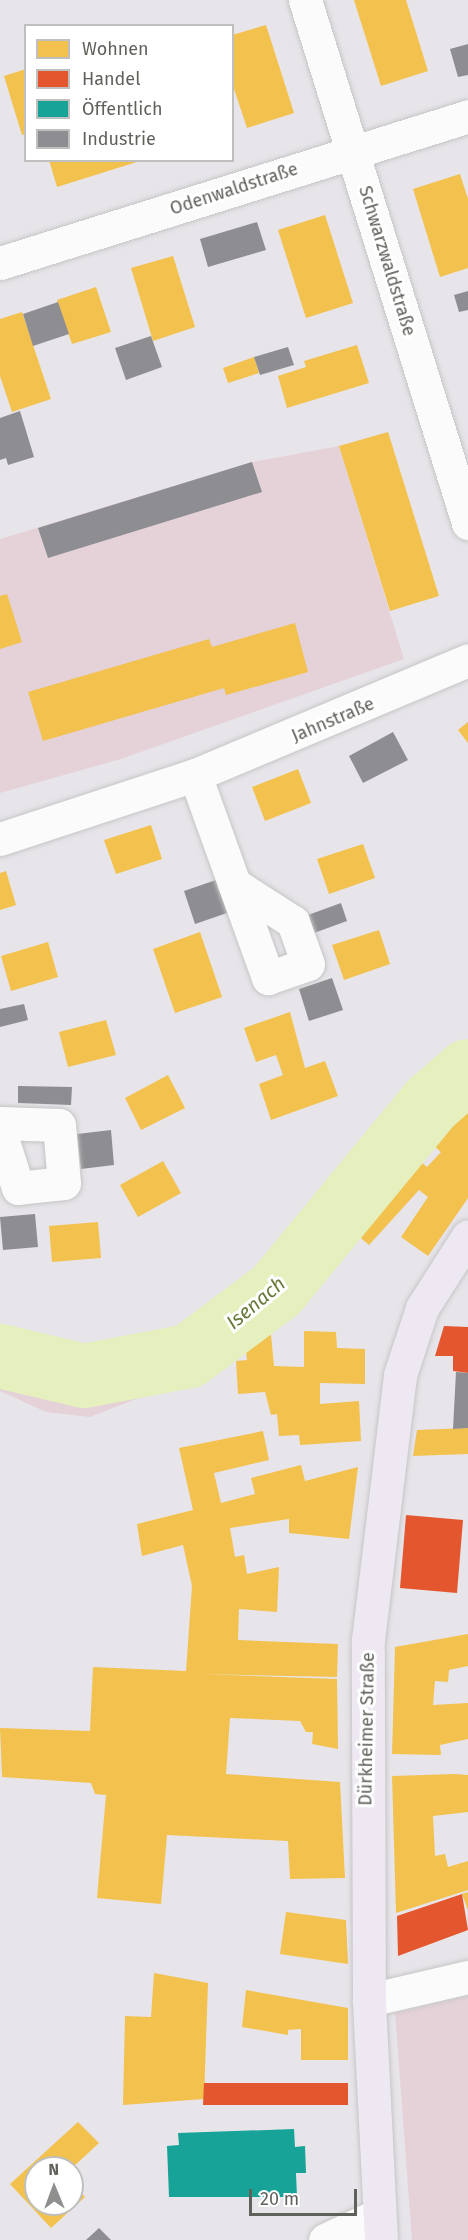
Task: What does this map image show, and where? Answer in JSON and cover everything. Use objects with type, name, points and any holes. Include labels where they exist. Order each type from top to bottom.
[{"type":"main road","name":"Dürkheimer Straße","points":[[380,2228],[369,2000],[364,1709],[387,1450],[399,1375],[422,1308],[468,1236]]},
{"type":"street","name":"Schwarzwaldstraße","points":[[305,0],[468,523]]},
{"type":"street","name":"Odenwaldstraße","points":[[0,263],[468,116]]},
{"type":"street","name":"Jahnstraße","points":[[0,839],[195,775],[468,660]]},
{"type":"street","points":[[195,775],[234,884]]},
{"type":"street","points":[[0,1124],[59,1125],[64,1183],[18,1188],[0,1132]]},
{"type":"street","points":[[369,2000],[468,1977]]},
{"type":"street","points":[[325,2240],[380,2228]]},
{"type":"shaded area","points":[[339,446],[404,659],[121,759],[0,793],[0,539],[252,462]]},
{"type":"shaded area","points":[[468,1042],[468,1084],[268,1323],[177,1383],[90,1417],[46,1412],[0,1391],[0,1334],[41,1352],[106,1366],[188,1338],[311,1222],[382,1133]]},
{"type":"shaded area","points":[[468,1996],[468,2240],[412,2240],[395,2013]]},
{"type":"building: Wohnen","points":[[354,0],[406,0],[428,71],[381,86]]},
{"type":"building: Wohnen","points":[[266,25],[294,113],[247,128],[234,89],[234,34]]},
{"type":"building: Wohnen","points":[[24,70],[24,134],[22,135],[4,76]]},
{"type":"building: Wohnen","points":[[50,162],[137,162],[57,187]]},
{"type":"building: Wohnen","points":[[460,174],[468,199],[468,268],[440,277],[413,189]]},
{"type":"building: Wohnen","points":[[325,215],[353,303],[306,318],[278,230]]},
{"type":"building: Wohnen","points":[[173,256],[195,327],[153,341],[131,268]]},
{"type":"building: Wohnen","points":[[96,287],[111,332],[72,344],[57,300]]},
{"type":"building: Wohnen","points":[[22,312],[51,399],[12,412],[0,376],[0,319]]},
{"type":"building: Wohnen","points":[[357,345],[369,383],[287,408],[278,376],[306,367],[304,361]]},
{"type":"building: Wohnen","points":[[254,357],[259,373],[228,383],[223,368]]},
{"type":"building: Wohnen","points":[[388,432],[439,596],[390,611],[339,446]]},
{"type":"building: Wohnen","points":[[7,594],[22,642],[0,649],[0,596]]},
{"type":"building: Wohnen","points":[[295,623],[308,672],[226,695],[224,688],[43,741],[28,692],[209,639],[212,647]]},
{"type":"building: Wohnen","points":[[468,722],[468,743],[458,730]]},
{"type":"building: Wohnen","points":[[298,769],[311,803],[265,821],[252,787]]},
{"type":"building: Wohnen","points":[[151,825],[162,859],[116,874],[104,840]]},
{"type":"building: Wohnen","points":[[363,844],[375,878],[329,894],[317,859]]},
{"type":"building: Wohnen","points":[[6,871],[16,905],[0,910],[0,873]]},
{"type":"building: Wohnen","points":[[379,930],[390,964],[344,980],[332,945]]},
{"type":"building: Wohnen","points":[[200,932],[222,997],[175,1013],[153,949]]},
{"type":"building: Wohnen","points":[[48,942],[58,977],[11,991],[1,956]]},
{"type":"building: Wohnen","points":[[290,1012],[305,1068],[325,1061],[338,1096],[271,1120],[259,1084],[283,1075],[276,1055],[256,1062],[244,1028]]},
{"type":"building: Wohnen","points":[[106,1020],[116,1055],[68,1067],[59,1032]]},
{"type":"building: Wohnen","points":[[168,1075],[185,1108],[141,1130],[125,1098]]},
{"type":"building: Wohnen","points":[[468,1096],[468,1198],[428,1256],[401,1237],[428,1197],[419,1190],[369,1245],[350,1229],[414,1156],[427,1167],[441,1152],[426,1139]]},
{"type":"building: Wohnen","points":[[163,1161],[181,1193],[138,1217],[120,1185]]},
{"type":"building: Wohnen","points":[[98,1222],[101,1258],[52,1262],[49,1226]]},
{"type":"building: Wohnen","points":[[270,1324],[274,1366],[304,1367],[304,1331],[336,1332],[337,1348],[365,1349],[365,1384],[320,1383],[320,1404],[359,1401],[361,1441],[300,1445],[299,1435],[279,1436],[277,1414],[271,1415],[265,1392],[238,1394],[236,1361],[247,1360],[245,1341]]},
{"type":"building: Wohnen","points":[[468,1428],[468,1454],[413,1456],[417,1430]]},
{"type":"building: Wohnen","points":[[263,1431],[269,1460],[214,1473],[221,1503],[255,1494],[251,1478],[301,1465],[305,1481],[358,1467],[349,1539],[289,1533],[289,1519],[230,1528],[235,1557],[244,1555],[247,1574],[279,1567],[277,1612],[239,1609],[238,1640],[338,1644],[337,1677],[199,1674],[337,1679],[338,1749],[312,1744],[313,1732],[306,1732],[300,1721],[230,1718],[226,1774],[340,1782],[345,1878],[290,1879],[288,1841],[167,1835],[161,1904],[97,1898],[106,1795],[95,1794],[91,1783],[2,1777],[0,1728],[90,1731],[93,1667],[186,1671],[192,1586],[183,1545],[142,1556],[137,1524],[193,1510],[179,1448]]},
{"type":"building: Wohnen","points":[[468,1634],[468,1666],[449,1670],[448,1682],[435,1681],[433,1705],[468,1703],[468,1739],[440,1745],[441,1755],[392,1754],[395,1647]]},
{"type":"building: Wohnen","points":[[468,1775],[468,1812],[433,1816],[435,1856],[445,1854],[448,1867],[468,1861],[468,1890],[396,1913],[392,1776]]},
{"type":"building: Wohnen","points":[[468,1892],[468,1910],[462,1894]]},
{"type":"building: Wohnen","points":[[286,1912],[346,1920],[348,1964],[280,1954]]},
{"type":"building: Wohnen","points":[[154,1973],[208,1983],[204,2099],[123,2105],[125,2016],[151,2017]]},
{"type":"building: Wohnen","points":[[246,1990],[348,2008],[348,2060],[301,2060],[301,2029],[288,2030],[288,2035],[242,2027]]},
{"type":"building: Wohnen","points":[[78,2122],[99,2143],[84,2157],[41,2156]]},
{"type":"building: Wohnen","points":[[24,2171],[24,2199],[10,2184]]},
{"type":"building: Wohnen","points":[[40,2216],[64,2216],[51,2228]]},
{"type":"building: Handel","points":[[444,1326],[468,1327],[468,1373],[453,1371],[453,1356],[435,1356]]},
{"type":"building: Handel","points":[[406,1515],[463,1520],[457,1593],[400,1588]]},
{"type":"building: Handel","points":[[462,1894],[468,1930],[398,1956],[397,1916]]},
{"type":"building: Handel","points":[[204,2083],[348,2083],[348,2105],[203,2105]]},
{"type":"building: Öffentlich","points":[[294,2129],[295,2147],[305,2146],[306,2173],[296,2173],[297,2197],[169,2197],[167,2146],[179,2145],[178,2133]]},
{"type":"building: Industrie","points":[[468,44],[468,75],[458,77],[450,49]]},
{"type":"building: Industrie","points":[[257,222],[266,250],[208,267],[200,239]]},
{"type":"building: Industrie","points":[[468,291],[468,310],[459,312],[454,295]]},
{"type":"building: Industrie","points":[[58,302],[69,334],[33,346],[23,314]]},
{"type":"building: Industrie","points":[[151,336],[162,367],[126,380],[115,348]]},
{"type":"building: Industrie","points":[[288,347],[294,365],[260,375],[254,357]]},
{"type":"building: Industrie","points":[[20,411],[34,457],[8,465],[6,458],[0,460],[0,418]]},
{"type":"building: Industrie","points":[[252,462],[262,492],[48,558],[38,528]]},
{"type":"building: Industrie","points":[[393,732],[408,760],[363,783],[349,756]]},
{"type":"building: Industrie","points":[[216,880],[227,913],[195,924],[184,891]]},
{"type":"building: Industrie","points":[[341,903],[347,921],[314,933],[308,915]]},
{"type":"building: Industrie","points":[[332,978],[343,1010],[309,1021],[299,989]]},
{"type":"building: Industrie","points":[[24,1004],[28,1020],[0,1027],[0,1009]]},
{"type":"building: Industrie","points":[[18,1086],[72,1087],[71,1105],[18,1103]]},
{"type":"building: Industrie","points":[[111,1130],[114,1165],[81,1169],[77,1134]]},
{"type":"building: Industrie","points":[[35,1214],[38,1247],[3,1250],[0,1217]]},
{"type":"building: Industrie","points":[[456,1372],[468,1373],[468,1428],[453,1429]]},
{"type":"building: Industrie","points":[[99,2228],[111,2240],[86,2240]]},
{"type":"waterway","name":"Isenach","points":[[0,1356],[84,1376],[189,1356],[276,1291],[430,1104],[468,1071]]}]
